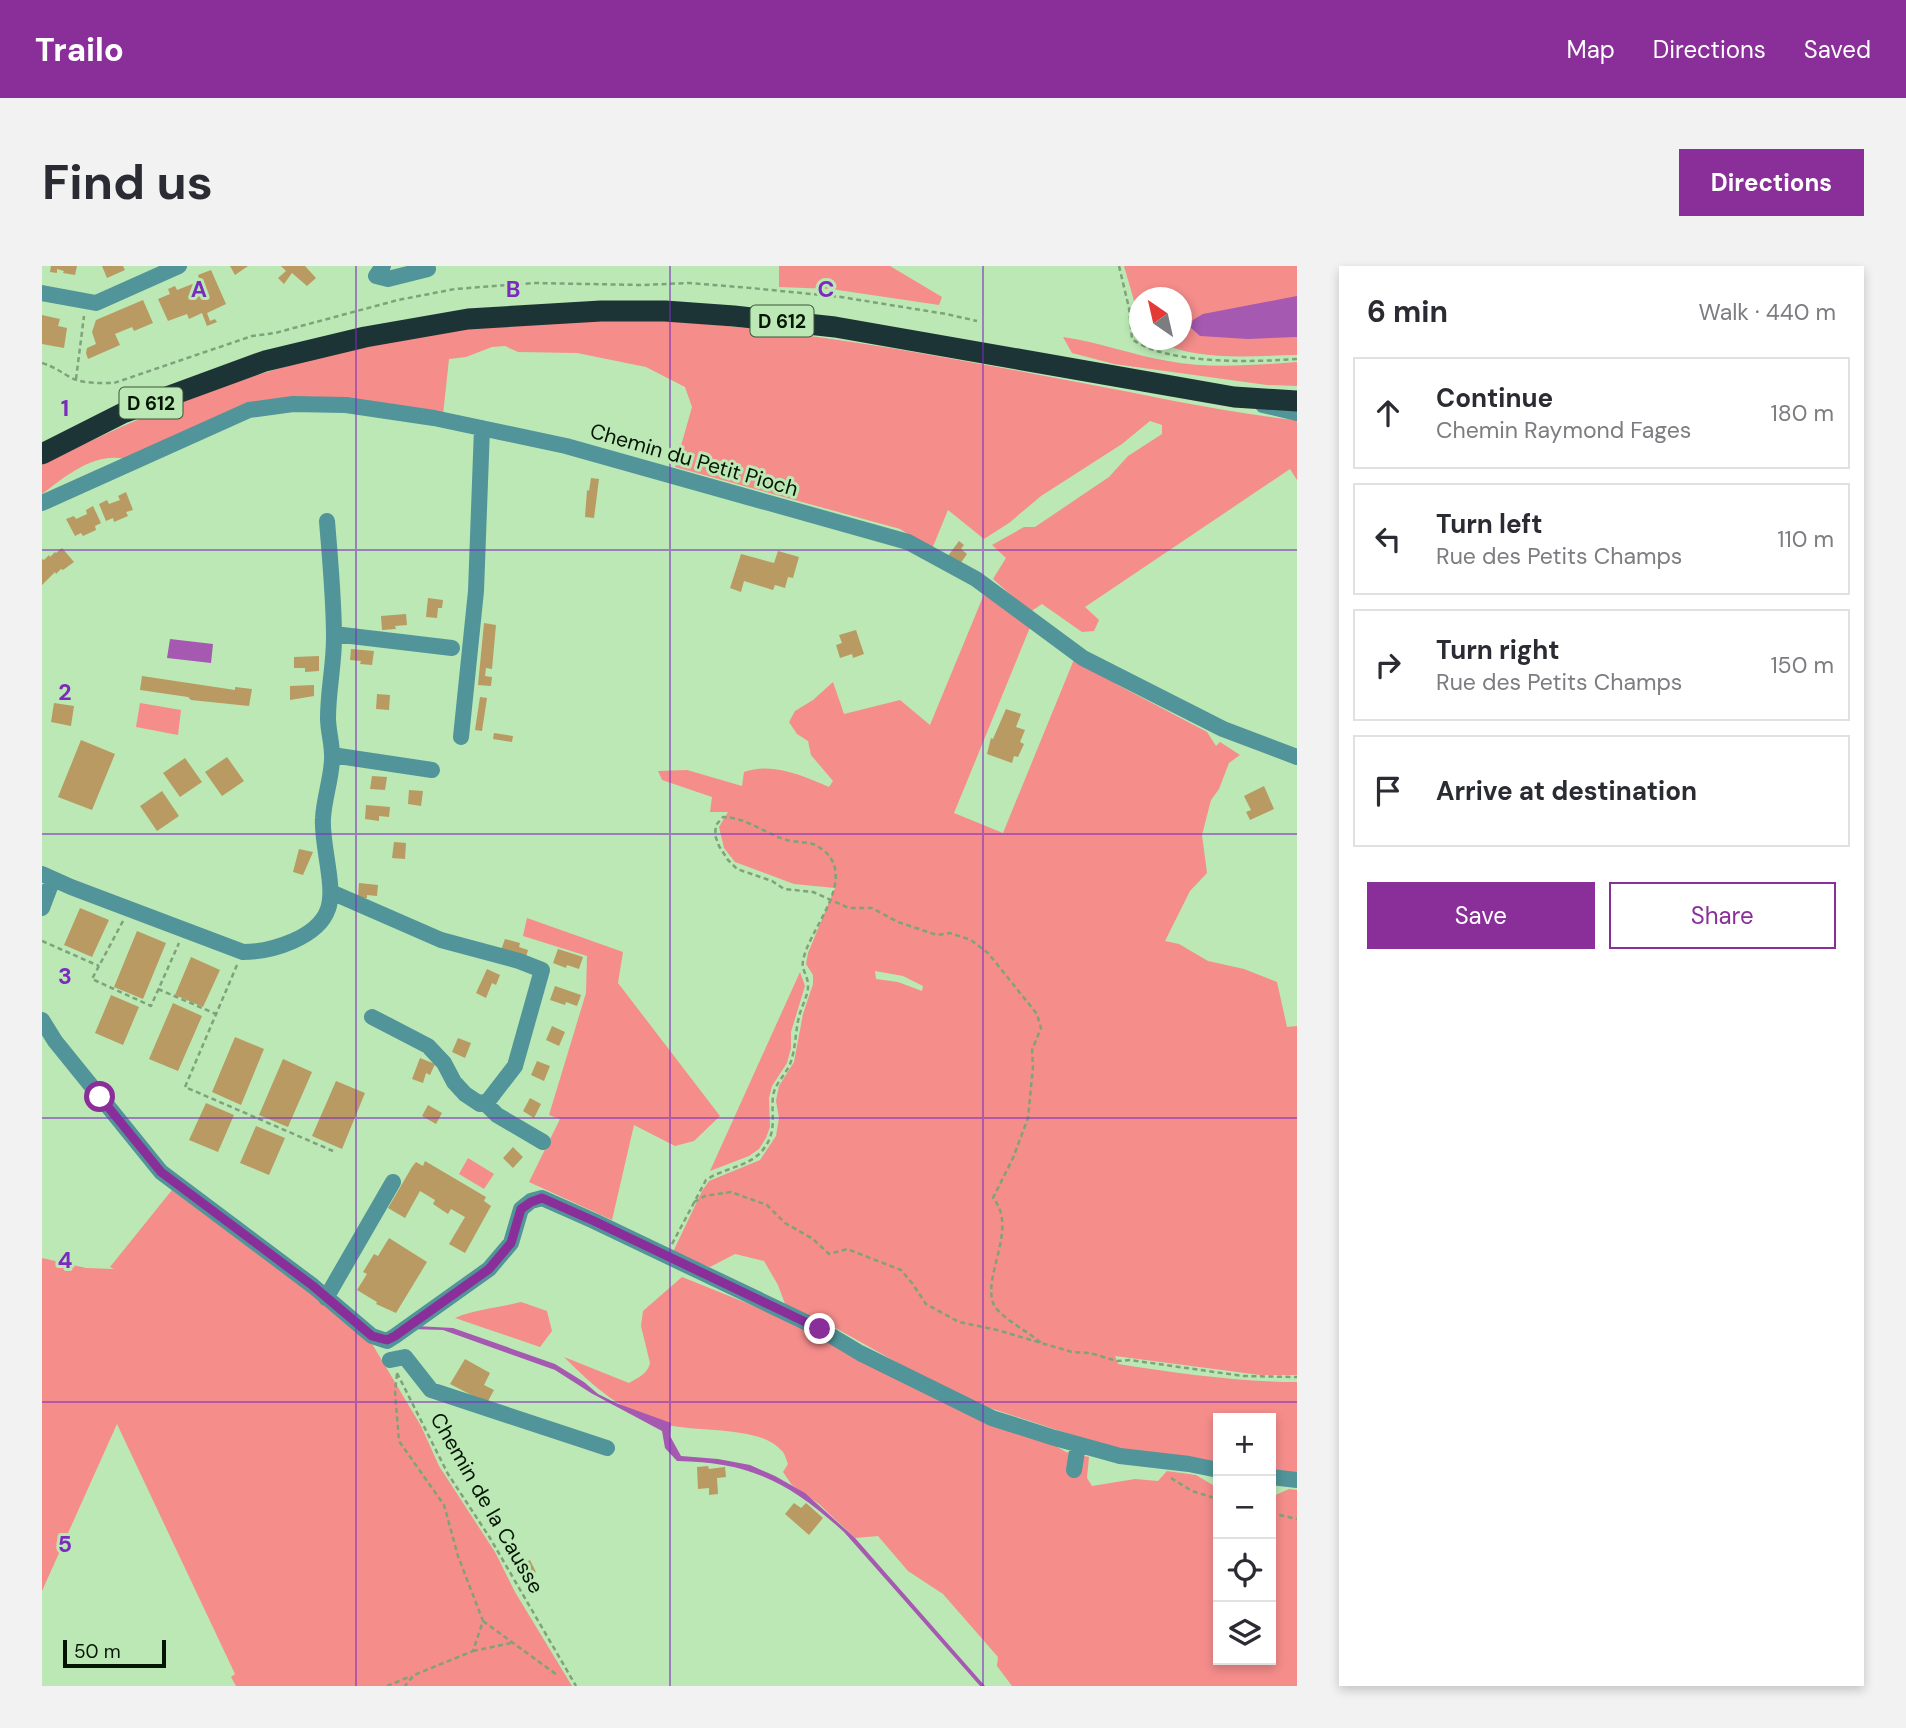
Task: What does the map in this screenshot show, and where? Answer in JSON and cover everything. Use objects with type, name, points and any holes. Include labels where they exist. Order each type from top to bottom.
[{"type":"highway","name":"D 612","points":[[42,454],[123,413],[265,361],[365,337],[468,319],[601,311],[666,311],[835,327],[1234,397],[1297,401]]},
{"type":"street","points":[[383,266],[376,276],[388,279],[428,269],[427,266]]},
{"type":"street","points":[[42,293],[96,303],[170,268]]},
{"type":"street","points":[[1234,397],[1297,412]]},
{"type":"street","name":"Chemin du Petit Pioch","points":[[42,503],[250,410],[293,404],[346,405],[434,418],[566,446],[908,542],[975,579],[1083,658],[1223,729],[1297,757]]},
{"type":"street","points":[[461,737],[476,591],[482,428]]},
{"type":"street","points":[[42,908],[47,876],[243,952],[262,952],[283,946],[321,922],[329,908],[331,892],[324,848],[323,818],[331,775],[328,717],[334,634],[327,521]]},
{"type":"street","points":[[334,634],[452,648]]},
{"type":"street","points":[[332,755],[432,770]]},
{"type":"street","points":[[331,892],[441,940],[542,970],[515,1066],[488,1101],[480,1104],[454,1082],[444,1063],[428,1045],[372,1017]]},
{"type":"street","points":[[42,1020],[55,1041],[161,1172],[267,1251],[372,1336],[387,1340],[395,1336],[489,1269],[511,1243],[521,1209],[542,1198],[820,1329],[881,1364],[992,1418],[1120,1456],[1213,1469]]},
{"type":"street","points":[[484,1102],[497,1115],[543,1142]]},
{"type":"street","points":[[326,1298],[393,1182]]},
{"type":"street","points":[[394,1366],[405,1357],[431,1390],[607,1448]]},
{"type":"street","points":[[1074,1470],[1078,1445]]},
{"type":"street","points":[[1276,1478],[1297,1480]]},
{"type":"path","points":[[1119,266],[1129,308],[1132,339],[1143,348],[1210,359],[1297,359]]},
{"type":"path","points":[[76,379],[83,318],[89,303]]},
{"type":"path","points":[[664,1255],[706,1180],[756,1158],[771,1137],[774,1125],[774,1094],[777,1083],[791,1062],[798,1020],[808,987],[803,960],[830,899],[835,881],[830,856],[815,845],[787,840],[734,817],[723,817],[716,825],[715,835],[728,860],[737,869],[772,881],[784,889],[813,892],[830,899],[849,908],[872,908],[898,922],[937,935],[950,933],[971,940],[988,953],[1037,1014],[1041,1028],[1032,1050],[1028,1118],[1013,1158],[993,1198],[1003,1214],[992,1290],[993,1303],[999,1312],[1027,1330],[1041,1343]]},
{"type":"path","points":[[130,909],[92,979],[151,1006],[184,930]]},
{"type":"path","points":[[42,941],[99,966]]},
{"type":"path","points":[[243,952],[185,1087],[333,1150]]},
{"type":"path","points":[[158,989],[216,1014]]},
{"type":"path","points":[[694,1202],[705,1196],[731,1192],[767,1205],[785,1223],[813,1239],[829,1254],[847,1249],[901,1270],[926,1304],[959,1322],[1117,1361],[1130,1360],[1243,1376],[1297,1377]]},
{"type":"path","points":[[394,1366],[399,1441],[444,1505],[458,1556],[483,1621],[557,1675]]},
{"type":"path","name":"Chemin de la Causse","points":[[394,1366],[448,1474],[490,1538],[576,1686]]},
{"type":"path","points":[[1147,1459],[1192,1492],[1213,1498]]},
{"type":"path","points":[[1276,1514],[1297,1519]]},
{"type":"path","points":[[473,1651],[483,1621]]},
{"type":"path","points":[[387,1686],[473,1651],[513,1643]]},
{"type":"path","points":[[405,1686],[414,1675]]},
{"type":"shaded area","points":[[779,266],[890,266],[942,297],[939,305],[831,289],[779,287]]},
{"type":"shaded area","points":[[1124,266],[1297,266],[1297,355],[1224,356],[1181,350],[1192,350],[1192,287],[1130,287]]},
{"type":"shaded area","points":[[1297,296],[1297,337],[1248,339],[1200,336],[1192,329],[1192,322],[1203,314]]},
{"type":"shaded area","points":[[656,320],[763,330],[870,345],[1216,409],[1297,420],[1297,480],[1290,469],[1085,607],[1099,620],[1094,631],[1082,632],[1042,604],[1030,612],[993,579],[1006,558],[992,545],[1024,527],[1035,527],[1109,477],[1128,456],[1162,434],[1162,425],[1150,421],[1122,444],[1041,496],[1009,523],[984,539],[948,510],[932,549],[900,529],[675,467],[692,407],[685,387],[646,367],[577,353],[518,352],[505,346],[449,359],[443,415],[278,402],[125,459],[91,462],[42,494],[42,465],[152,414],[265,372],[382,342],[442,332],[502,325]]},
{"type":"shaded area","points":[[1063,337],[1155,358],[1200,365],[1297,362],[1297,386],[1267,385],[1114,364],[1072,353]]},
{"type":"shaded area","points":[[985,592],[1031,625],[954,813],[1003,833],[1075,657],[1118,685],[1207,732],[1216,746],[1220,742],[1240,755],[1229,763],[1219,789],[1211,800],[1202,835],[1207,873],[1190,891],[1165,941],[1179,944],[1208,961],[1244,969],[1277,982],[1287,1027],[1297,1026],[1297,1375],[1260,1375],[1115,1356],[1118,1364],[1162,1371],[1230,1379],[1297,1382],[1297,1476],[1276,1474],[1276,1413],[1213,1413],[1213,1465],[1121,1451],[987,1407],[930,1381],[832,1326],[787,1309],[778,1285],[764,1261],[735,1254],[710,1267],[672,1254],[709,1181],[760,1160],[776,1136],[779,1086],[794,1062],[803,1014],[813,984],[813,975],[806,964],[808,953],[835,888],[794,884],[735,862],[724,848],[719,827],[728,812],[710,812],[712,797],[662,780],[658,771],[687,770],[742,786],[744,772],[777,769],[829,787],[833,781],[811,755],[808,741],[797,734],[789,722],[795,711],[813,700],[833,682],[844,714],[900,700],[930,725]],"holes":[[[875,971],[903,976],[923,986],[922,991],[898,982],[876,979]]]},
{"type":"shaded area","points":[[170,639],[213,644],[211,663],[167,658]]},
{"type":"shaded area","points":[[140,703],[181,710],[178,735],[136,727]]},
{"type":"shaded area","points":[[527,918],[623,952],[618,983],[720,1116],[694,1141],[675,1146],[634,1125],[612,1220],[529,1182],[560,1119],[549,1115],[586,993],[587,956],[523,936]]},
{"type":"shaded area","points":[[800,972],[805,986],[791,1032],[787,1063],[772,1086],[769,1098],[770,1127],[766,1138],[759,1149],[749,1156],[710,1171]]},
{"type":"shaded area","points":[[468,1158],[494,1174],[484,1189],[459,1174]]},
{"type":"shaded area","points":[[172,1190],[371,1342],[421,1426],[439,1466],[495,1552],[515,1592],[572,1686],[236,1686],[231,1677],[235,1674],[117,1424],[42,1591],[42,1258],[86,1268],[114,1269],[110,1267]]},
{"type":"shaded area","points":[[682,1277],[811,1329],[1039,1436],[1066,1452],[1089,1457],[1087,1478],[1092,1486],[1135,1479],[1158,1481],[1167,1471],[1196,1475],[1213,1485],[1213,1665],[1276,1665],[1276,1495],[1289,1489],[1297,1490],[1297,1686],[1012,1686],[997,1666],[998,1657],[943,1594],[908,1571],[878,1536],[855,1538],[819,1504],[792,1485],[783,1472],[788,1464],[781,1450],[757,1436],[675,1426],[646,1418],[608,1396],[564,1357],[629,1383],[647,1370],[650,1363],[641,1326],[643,1311]]},
{"type":"shaded area","points":[[521,1302],[547,1311],[552,1331],[540,1347],[455,1318],[479,1311]]},
{"type":"shaded area","points":[[416,1326],[453,1328],[555,1364],[598,1394],[671,1423],[670,1436],[681,1456],[750,1465],[805,1493],[855,1538],[985,1686],[980,1686],[844,1532],[806,1500],[768,1478],[748,1471],[703,1462],[677,1461],[665,1448],[662,1431],[591,1393],[555,1370],[443,1330],[410,1329]]},
{"type":"building","points":[[51,266],[77,266],[75,275],[57,269],[57,273],[50,272]]},
{"type":"building","points":[[102,266],[123,266],[125,270],[107,278]]},
{"type":"building","points":[[230,266],[248,266],[235,275]]},
{"type":"building","points":[[281,266],[305,266],[316,278],[307,286],[292,273],[284,284],[278,278],[286,271]]},
{"type":"building","points":[[211,270],[226,304],[207,313],[210,321],[215,319],[217,322],[207,326],[202,313],[189,319],[187,314],[168,321],[158,299],[170,294],[168,289],[175,286],[177,290],[200,281],[198,275]]},
{"type":"building","points":[[143,300],[153,323],[134,331],[132,327],[115,334],[120,345],[88,359],[87,348],[96,344],[92,332],[96,320]]},
{"type":"building","points":[[42,315],[60,319],[58,326],[67,328],[64,348],[42,344]]},
{"type":"building","points":[[591,478],[599,479],[594,518],[585,517],[587,490],[589,491]]},
{"type":"building","points":[[126,492],[133,510],[126,512],[128,516],[114,522],[113,518],[106,521],[99,504],[107,500],[109,504],[120,500],[118,496]]},
{"type":"building","points":[[93,506],[101,523],[95,526],[96,530],[83,536],[81,533],[75,536],[66,519],[74,516],[76,519],[87,514],[86,510]]},
{"type":"building","points":[[959,541],[964,545],[961,549],[967,554],[960,564],[948,556]]},
{"type":"building","points":[[62,548],[74,562],[56,574],[55,572],[42,585],[42,559],[49,555],[50,557]]},
{"type":"building","points":[[778,551],[799,557],[793,578],[788,577],[785,588],[775,585],[773,590],[744,581],[741,592],[730,588],[741,554],[774,563]]},
{"type":"building","points":[[428,598],[443,600],[442,608],[438,608],[437,618],[426,617]]},
{"type":"building","points":[[406,614],[407,625],[382,630],[381,616]]},
{"type":"building","points":[[484,623],[496,625],[492,669],[486,668],[485,676],[492,677],[491,686],[478,685]]},
{"type":"building","points":[[856,630],[864,654],[853,658],[852,654],[840,658],[836,645],[842,643],[839,635]]},
{"type":"building","points":[[351,649],[374,651],[372,665],[350,660]]},
{"type":"building","points":[[319,656],[319,671],[305,672],[305,668],[294,668],[294,657]]},
{"type":"building","points":[[142,676],[235,690],[235,687],[252,689],[249,706],[191,700],[188,697],[140,690]]},
{"type":"building","points":[[314,685],[314,696],[290,700],[290,686]]},
{"type":"building","points":[[377,694],[390,695],[389,710],[376,709]]},
{"type":"building","points":[[480,697],[487,698],[482,731],[475,730]]},
{"type":"building","points":[[54,703],[74,706],[71,726],[51,722]]},
{"type":"building","points":[[1006,709],[1021,714],[1016,727],[1025,730],[1020,742],[1024,744],[1012,763],[987,754],[991,738],[993,739]]},
{"type":"building","points":[[494,733],[513,736],[512,742],[493,739]]},
{"type":"building","points":[[81,740],[115,754],[92,810],[58,797]]},
{"type":"building","points":[[227,757],[244,781],[222,796],[205,772]]},
{"type":"building","points":[[185,758],[202,782],[180,797],[163,773]]},
{"type":"building","points":[[372,776],[387,777],[385,790],[370,789]]},
{"type":"building","points":[[1264,786],[1274,809],[1250,820],[1246,812],[1251,810],[1244,796]]},
{"type":"building","points":[[409,790],[423,791],[421,806],[408,804]]},
{"type":"building","points":[[162,791],[179,816],[157,831],[140,806]]},
{"type":"building","points":[[366,805],[390,807],[389,817],[379,816],[379,821],[365,819]]},
{"type":"building","points":[[394,842],[406,843],[405,859],[392,858]]},
{"type":"building","points":[[299,849],[313,852],[303,875],[293,872]]},
{"type":"building","points":[[359,883],[378,885],[377,896],[358,898]]},
{"type":"building","points":[[80,908],[109,920],[92,957],[64,945]]},
{"type":"building","points":[[137,931],[166,943],[143,999],[114,987]]},
{"type":"building","points":[[505,939],[520,943],[519,947],[528,950],[526,957],[501,950]]},
{"type":"building","points":[[558,949],[583,957],[579,969],[553,963]]},
{"type":"building","points":[[191,957],[220,970],[203,1007],[175,995]]},
{"type":"building","points":[[487,969],[500,975],[496,985],[492,983],[486,998],[476,993]]},
{"type":"building","points":[[555,986],[581,995],[577,1006],[550,1000]]},
{"type":"building","points":[[111,995],[139,1007],[123,1045],[95,1033]]},
{"type":"building","points":[[173,1003],[202,1016],[178,1071],[149,1059]]},
{"type":"building","points":[[552,1026],[565,1032],[559,1046],[546,1040]]},
{"type":"building","points":[[235,1037],[264,1049],[241,1105],[212,1092]]},
{"type":"building","points":[[458,1038],[471,1043],[465,1058],[452,1052]]},
{"type":"building","points":[[420,1058],[435,1064],[430,1075],[426,1073],[423,1083],[412,1079]]},
{"type":"building","points":[[283,1059],[312,1072],[288,1127],[259,1115]]},
{"type":"building","points":[[537,1061],[550,1066],[544,1081],[531,1075]]},
{"type":"building","points":[[336,1081],[365,1093],[342,1149],[312,1136]]},
{"type":"building","points":[[530,1098],[541,1104],[534,1118],[523,1111]]},
{"type":"building","points":[[206,1103],[234,1115],[218,1152],[189,1140]]},
{"type":"building","points":[[428,1105],[442,1113],[436,1124],[422,1116]]},
{"type":"building","points":[[256,1126],[285,1138],[269,1175],[240,1163]]},
{"type":"building","points":[[513,1147],[523,1157],[513,1168],[503,1158]]},
{"type":"building","points":[[425,1161],[486,1197],[484,1201],[491,1206],[465,1253],[449,1244],[465,1217],[451,1209],[448,1214],[433,1204],[435,1200],[420,1191],[405,1218],[388,1208],[412,1167],[416,1162],[423,1166]]},
{"type":"building","points":[[389,1238],[427,1262],[396,1313],[376,1304],[377,1302],[357,1290],[367,1274],[363,1272],[374,1254],[378,1256]]},
{"type":"building","points":[[465,1359],[490,1373],[484,1385],[494,1390],[487,1403],[450,1384]]},
{"type":"building","points":[[708,1466],[709,1469],[725,1467],[726,1477],[717,1478],[718,1494],[709,1495],[709,1488],[698,1489],[697,1467]]},
{"type":"building","points":[[794,1503],[801,1508],[806,1503],[823,1518],[809,1535],[785,1514]]},
{"type":"building","points":[[530,1560],[536,1572],[523,1579],[517,1567]]},
{"type":"route","points":[[100,1097],[161,1172],[313,1286],[372,1336],[387,1340],[395,1336],[489,1269],[511,1243],[521,1209],[542,1198],[820,1329]]}]
